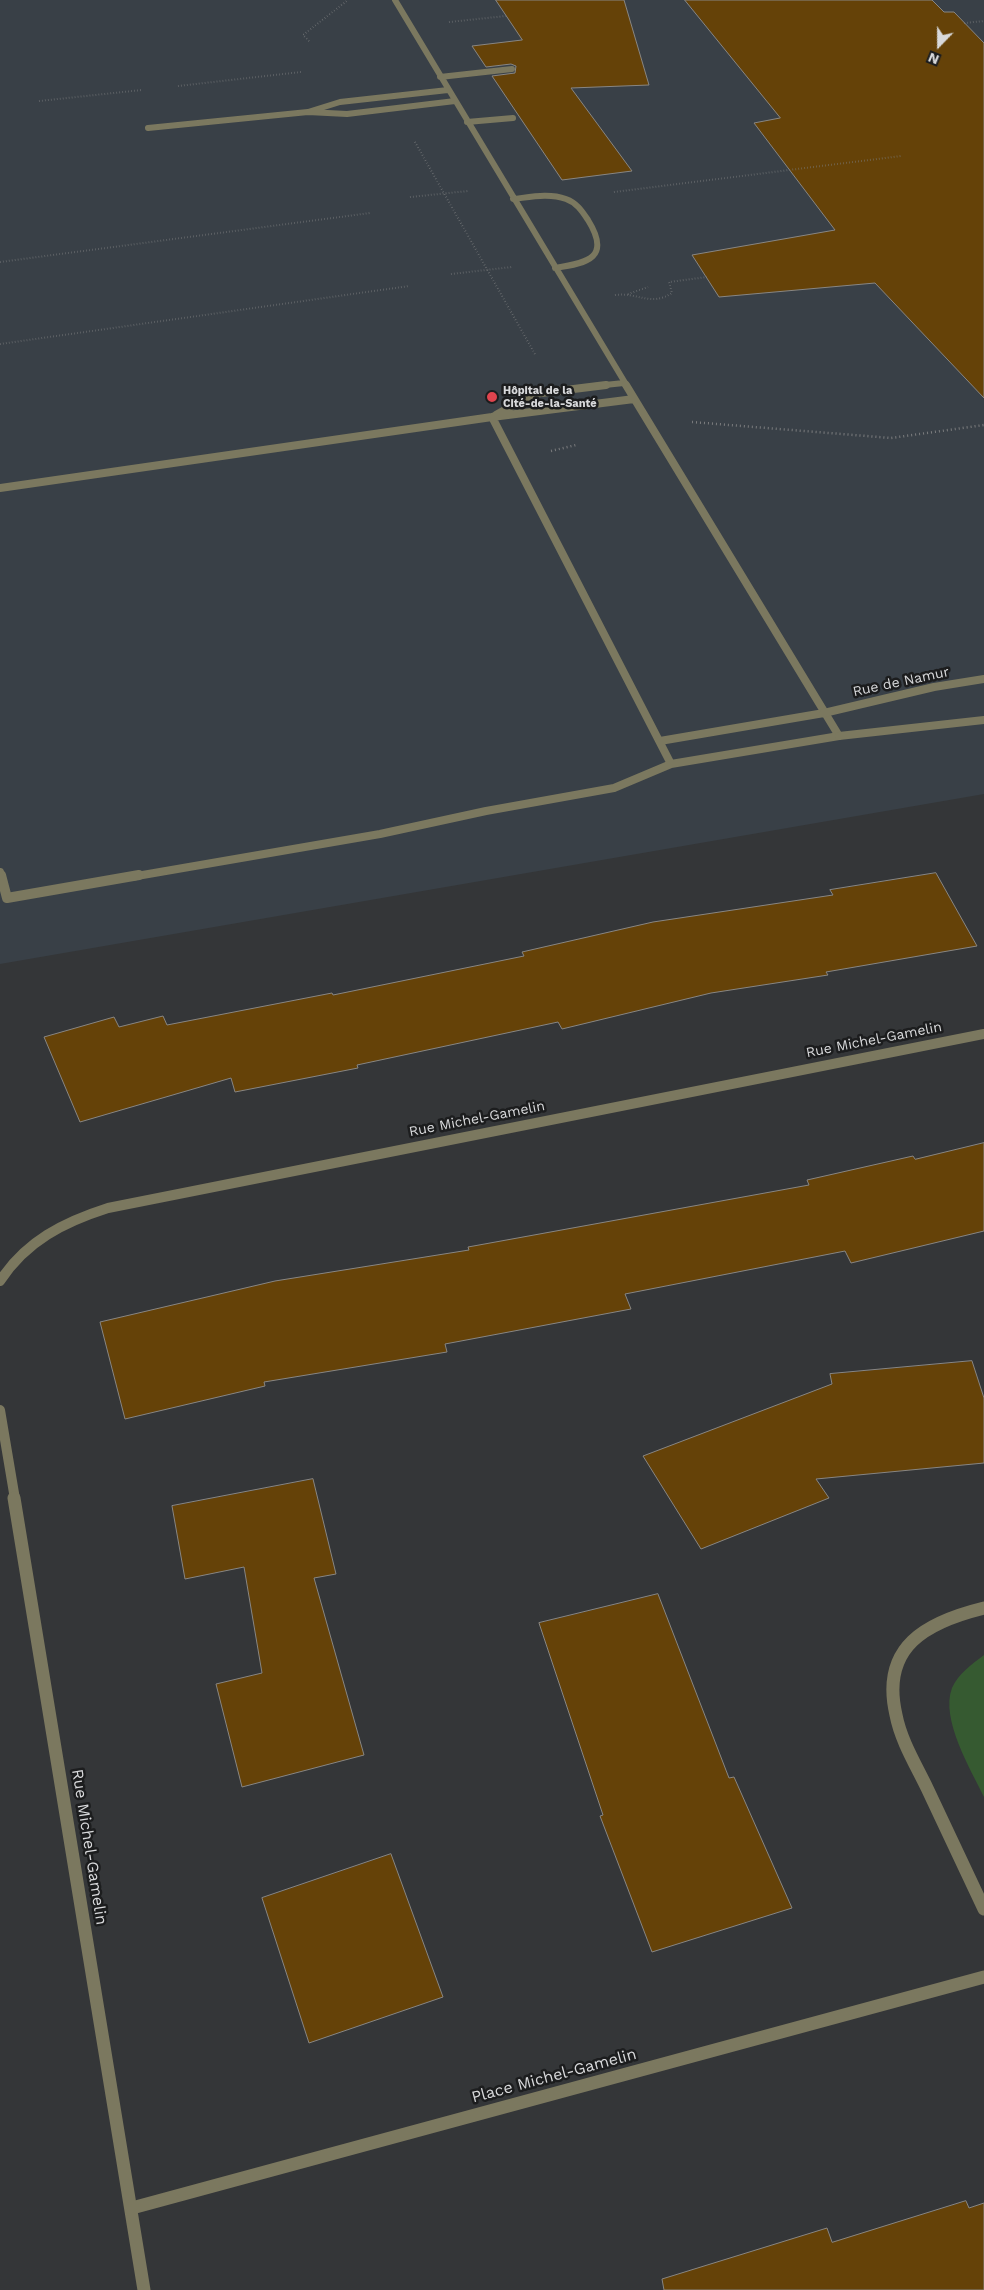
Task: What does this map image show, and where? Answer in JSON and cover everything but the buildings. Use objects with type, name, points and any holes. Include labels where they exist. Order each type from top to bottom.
[{"type":"street","points":[[396,0],[440,77],[624,383],[839,736]]},
{"type":"street","points":[[440,77],[512,69]]},
{"type":"street","points":[[308,112],[340,102],[448,90]]},
{"type":"street","points":[[148,128],[308,112],[347,114],[455,101]]},
{"type":"street","points":[[467,122],[513,118]]},
{"type":"street","points":[[514,199],[545,195],[571,201],[577,205],[598,237],[600,243],[597,253],[592,258],[576,265],[555,268]]},
{"type":"street","points":[[492,417],[533,394],[624,383]]},
{"type":"street","points":[[0,488],[634,398]]},
{"type":"street","points":[[492,417],[671,764]]},
{"type":"street","name":"Rue de Namur","points":[[660,741],[824,713],[934,687],[984,680]]},
{"type":"street","points":[[0,872],[7,898],[380,834],[486,811],[614,788],[671,764],[839,736],[984,720]]},
{"type":"street","name":"Rue Michel-Gamelin","points":[[0,1281],[17,1257],[48,1232],[67,1222],[108,1208],[984,1034]]},
{"type":"street","name":"Rue Michel-Gamelin","points":[[0,1410],[144,2290]]},
{"type":"street","points":[[984,1608],[936,1623],[921,1633],[900,1660],[893,1677],[892,1695],[894,1714],[901,1732],[984,1909]]},
{"type":"street","name":"Place Michel-Gamelin","points":[[132,2208],[984,1977]]},
{"type":"path","points":[[309,41],[303,35],[348,0]]},
{"type":"path","points":[[449,22],[506,16]]},
{"type":"path","points":[[964,23],[984,21]]},
{"type":"path","points":[[171,87],[301,72]]},
{"type":"path","points":[[39,101],[143,90]]},
{"type":"path","points":[[413,138],[446,193],[538,360]]},
{"type":"path","points":[[606,193],[901,156]]},
{"type":"path","points":[[410,197],[474,190]]},
{"type":"path","points":[[0,262],[370,213]]},
{"type":"path","points":[[451,274],[518,266]]},
{"type":"path","points":[[628,294],[646,300],[658,300],[672,293],[669,282],[707,277]]},
{"type":"path","points":[[0,344],[409,286]]},
{"type":"path","points":[[612,296],[628,294],[648,287]]},
{"type":"path","points":[[690,422],[891,438],[984,425]]},
{"type":"shaded area","name":"Hôpital de la Cité-de-la-Santé","points":[[0,0],[984,0],[984,794],[0,964]]},
{"type":"green space","points":[[984,1655],[984,1797],[965,1759],[953,1729],[949,1700],[952,1688],[958,1678]]},
{"type":"place","name":"Hôpital de la Cité-de-la-Santé","points":[[492,397]]}]
